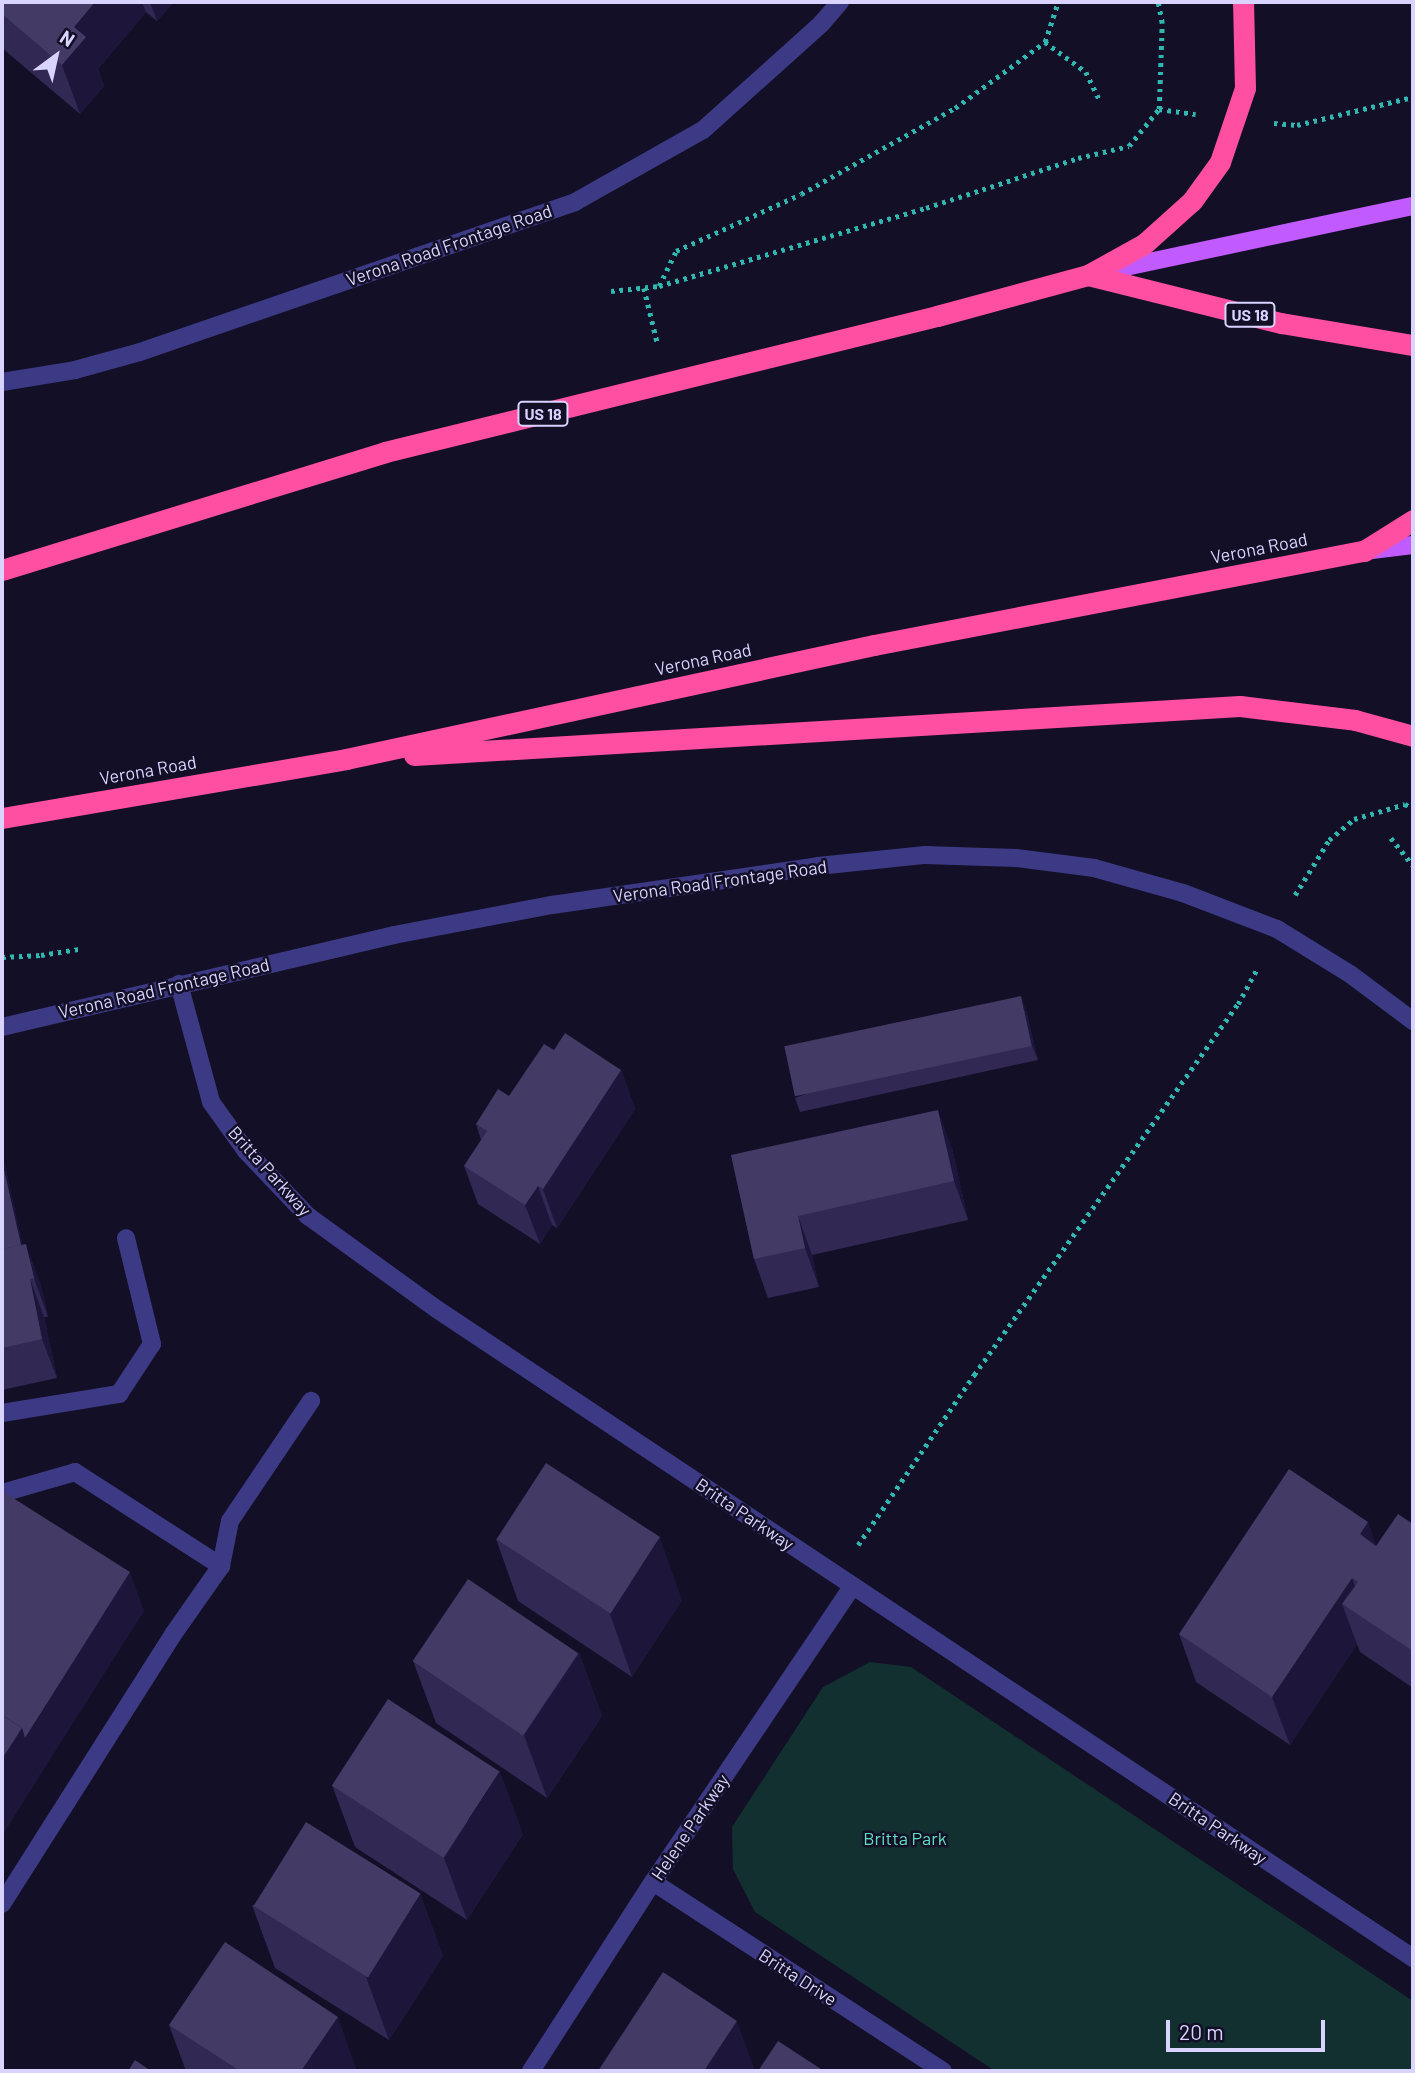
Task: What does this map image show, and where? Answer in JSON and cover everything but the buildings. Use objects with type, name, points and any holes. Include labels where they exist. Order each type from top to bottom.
[{"type":"highway","points":[[1088,275],[1144,244],[1192,201],[1220,162],[1245,88],[1243,2]]},
{"type":"highway","name":"US 18","points":[[2,570],[385,452],[1088,275],[1281,323],[1413,345]]},
{"type":"highway","points":[[1364,551],[1413,520]]},
{"type":"highway","name":"Verona Road","points":[[2,818],[346,759],[874,645],[1364,551]]},
{"type":"highway","points":[[346,759],[1240,706],[1355,720],[1413,736]]},
{"type":"main road","points":[[1088,275],[1413,206]]},
{"type":"main road","name":"Verona Road","points":[[1364,551],[1413,545]]},
{"type":"street","name":"Verona Road Frontage Road","points":[[2,382],[75,370],[140,352],[575,202],[704,130],[821,24],[840,2]]},
{"type":"street","name":"Verona Road Frontage Road","points":[[2,1027],[394,935],[552,905],[818,866],[938,855],[1016,858],[1094,867],[1184,893],[1278,929],[1350,974],[1413,1021]]},
{"type":"street","name":"Britta Parkway","points":[[178,984],[211,1102],[246,1151],[308,1216],[438,1310],[1413,1958]]},
{"type":"street","points":[[2,1413],[120,1394],[152,1344],[126,1238]]},
{"type":"street","points":[[2,1904],[174,1633],[221,1566],[230,1521],[311,1401]]},
{"type":"street","points":[[2,1493],[75,1472],[221,1566]]},
{"type":"street","name":"Helene Parkway","points":[[531,2071],[845,1581]]},
{"type":"street","name":"Britta Drive","points":[[653,1882],[943,2071]]},
{"type":"path","points":[[659,285],[676,251],[801,194],[944,115],[1045,42],[1058,2]]},
{"type":"path","points":[[611,291],[659,285],[926,208],[1078,158],[1129,146],[1159,109],[1162,23],[1158,2]]},
{"type":"path","points":[[1045,42],[1086,72],[1101,101]]},
{"type":"path","points":[[1297,125],[1413,97]]},
{"type":"path","points":[[644,288],[667,383]]},
{"type":"path","points":[[1295,895],[1329,840],[1354,819],[1405,804],[1413,809]]},
{"type":"path","points":[[1391,838],[1413,865]]},
{"type":"path","points":[[2,957],[41,956],[80,949]]},
{"type":"path","points":[[845,1581],[974,1375],[1238,1004],[1258,967]]},
{"type":"green space","name":"Britta Park","points":[[870,1662],[911,1667],[1413,2001],[1413,2071],[995,2071],[755,1912],[733,1869],[732,1827],[823,1687]]}]
